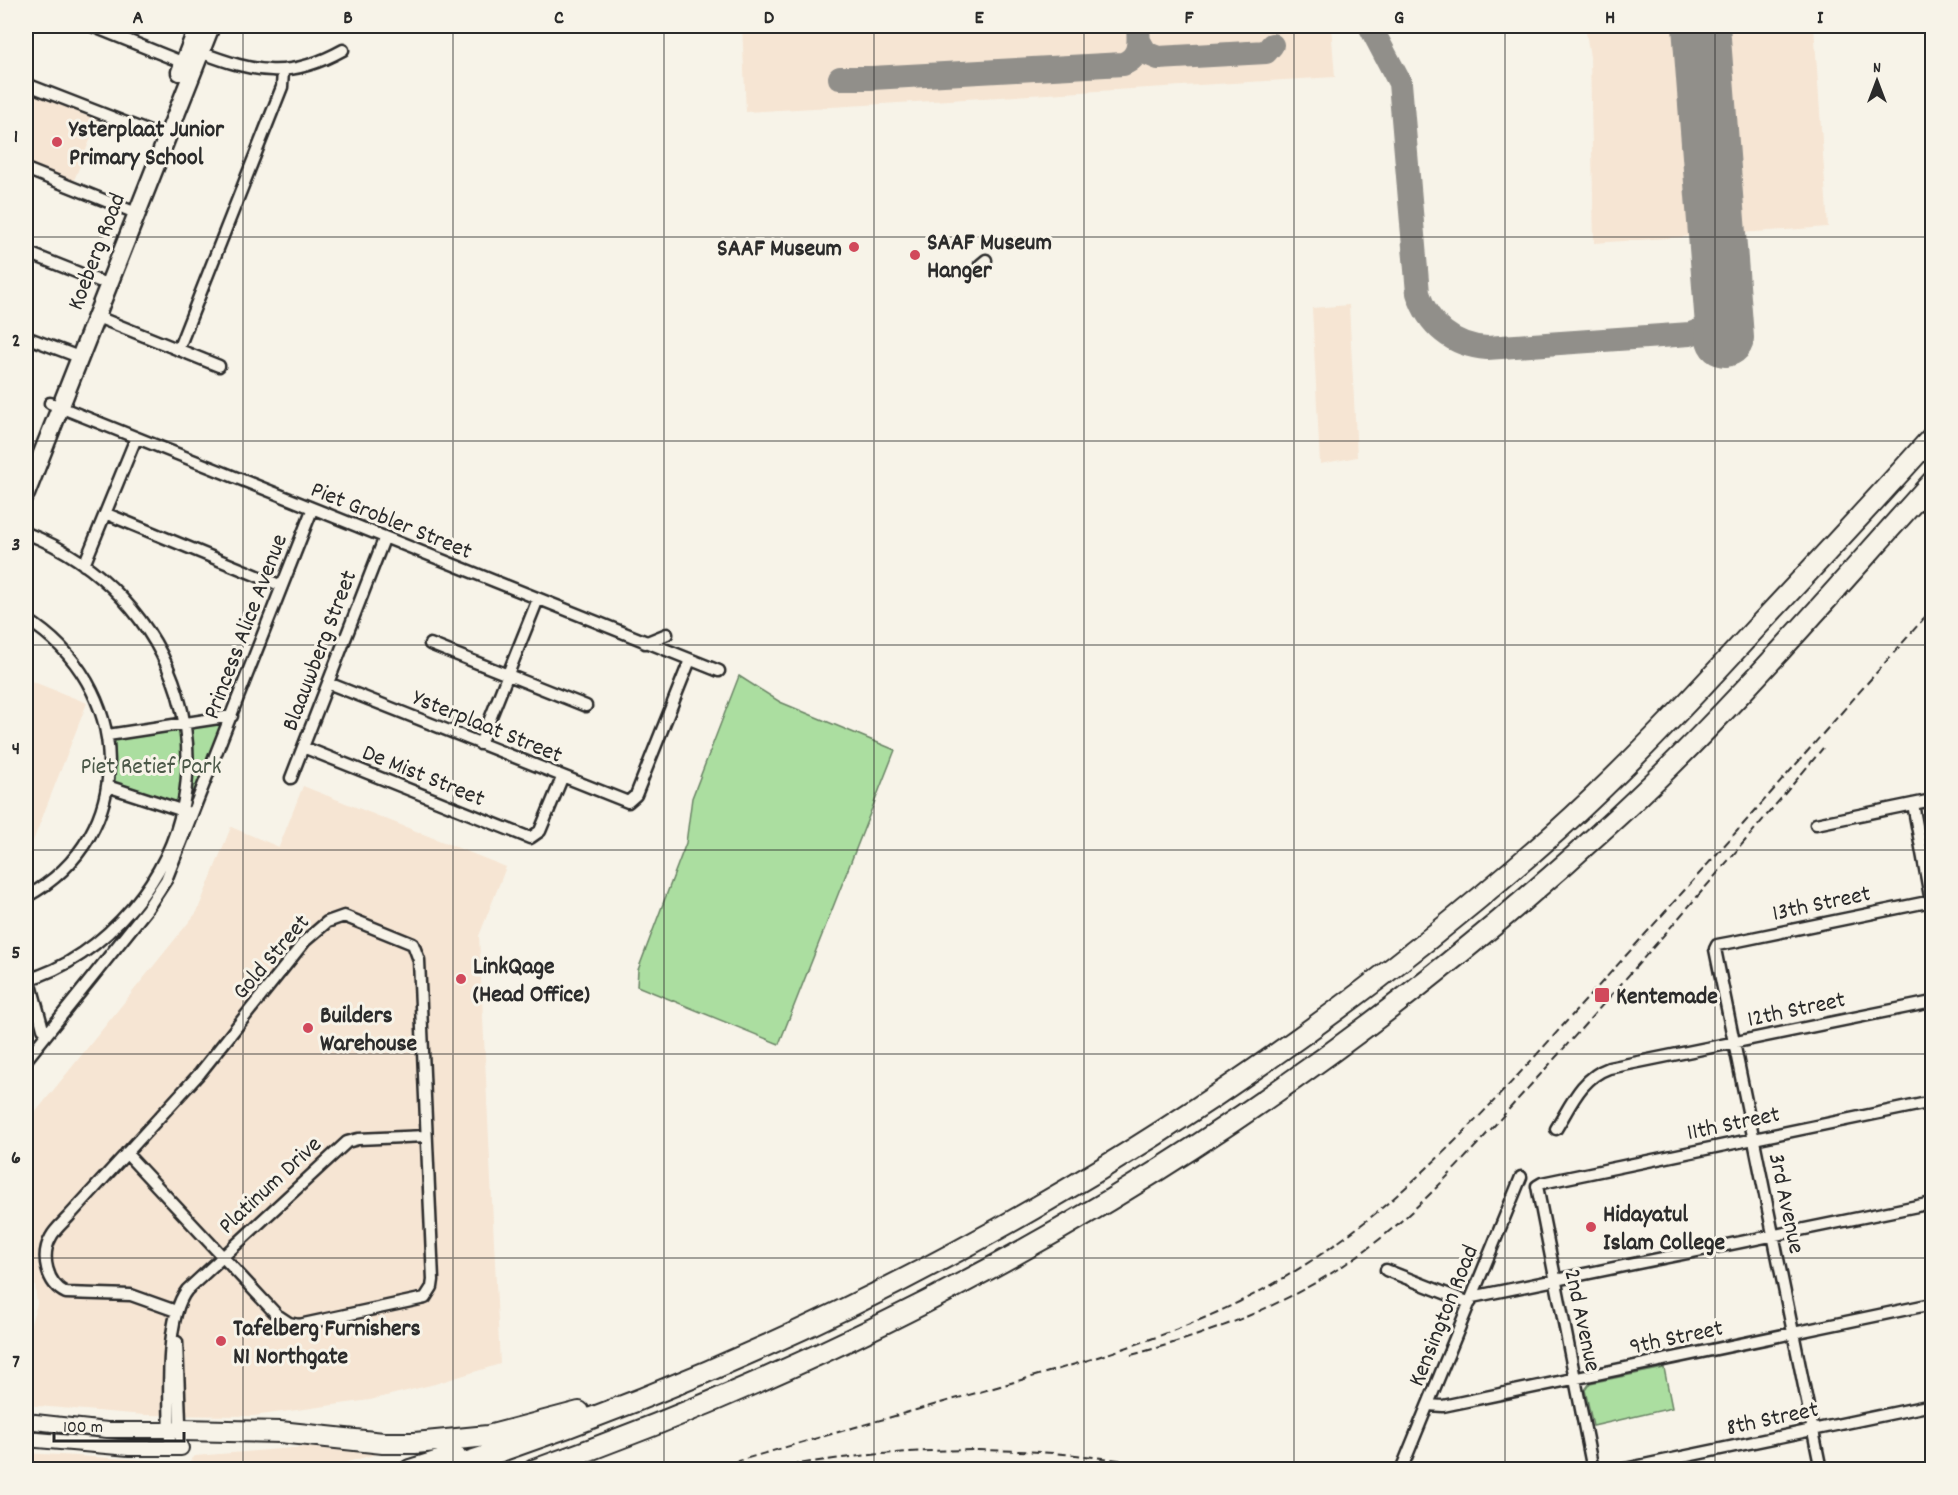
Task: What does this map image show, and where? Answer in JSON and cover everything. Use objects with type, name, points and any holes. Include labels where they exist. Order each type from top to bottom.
[{"type":"highway","points":[[444,1470],[546,1437],[655,1393],[784,1338],[918,1273],[1006,1226],[1130,1154],[1299,1040],[1448,925],[1560,828],[1662,731],[1932,435]]},
{"type":"highway","points":[[534,1470],[716,1401],[924,1305],[1073,1224],[1198,1147],[1328,1057],[1459,956],[1619,815],[1768,664],[1932,482]]},
{"type":"highway","points":[[175,1439],[280,1432],[383,1443],[451,1440],[488,1436],[655,1393]]},
{"type":"highway","points":[[410,1470],[483,1448],[546,1437]]},
{"type":"main road","name":"Koeberg Road","points":[[75,355],[95,316],[198,26]]},
{"type":"main road","name":"Koeberg Road","points":[[160,136],[211,26]]},
{"type":"main road","name":"Koeberg Road","points":[[26,466],[55,405],[75,355],[99,280],[131,211]]},
{"type":"main road","name":"Koeberg Road","points":[[26,494],[55,405]]},
{"type":"street","points":[[92,26],[184,63]]},
{"type":"street","points":[[200,52],[251,69],[283,71],[315,64],[343,50]]},
{"type":"street","points":[[178,350],[282,87],[283,71]]},
{"type":"street","points":[[26,84],[160,136]]},
{"type":"street","points":[[26,169],[131,211]]},
{"type":"street","points":[[26,252],[99,280]]},
{"type":"street","points":[[95,316],[219,366]]},
{"type":"street","points":[[26,337],[75,355]]},
{"type":"street","name":"Piet Grobler Street","points":[[55,405],[312,510],[719,671]]},
{"type":"street","points":[[84,564],[136,438]]},
{"type":"street","name":"Princess Alice Avenue","points":[[26,1060],[125,937],[166,880],[188,812],[232,716],[312,510]]},
{"type":"street","points":[[106,514],[282,586]]},
{"type":"street","points":[[26,533],[84,564],[118,594],[150,634],[174,683],[185,723],[189,766],[188,812],[155,877],[114,927],[70,962],[27,980]]},
{"type":"street","name":"Blaauwberg Street","points":[[291,778],[384,538]]},
{"type":"street","points":[[480,744],[538,600]]},
{"type":"street","points":[[26,619],[57,642],[85,677],[101,709],[108,735],[107,786],[97,820],[80,849],[56,875],[26,897]]},
{"type":"street","points":[[645,643],[667,634]]},
{"type":"street","points":[[430,645],[586,706]]},
{"type":"street","name":"Ysterplaat Street","points":[[328,683],[622,802],[633,800],[690,660]]},
{"type":"street","points":[[108,735],[232,716]]},
{"type":"street","name":"De Mist Street","points":[[303,747],[530,838],[540,831],[562,778]]},
{"type":"street","points":[[107,786],[188,812]]},
{"type":"street","points":[[1816,824],[1932,800]]},
{"type":"street","points":[[1912,804],[1932,903]]},
{"type":"street","name":"13th Street","points":[[1717,945],[1932,903]]},
{"type":"street","name":"Gold Street","points":[[175,1316],[131,1295],[66,1293],[51,1282],[47,1272],[51,1237],[206,1065],[305,941],[327,922],[344,916],[406,940],[418,951],[433,1280],[430,1293],[425,1298],[299,1325],[289,1323],[277,1315],[223,1256]]},
{"type":"street","points":[[114,927],[125,937]]},
{"type":"street","name":"3rd Avenue","points":[[1717,945],[1716,953],[1821,1470]]},
{"type":"street","points":[[26,966],[27,980],[43,1029],[48,1032]]},
{"type":"street","name":"12th Street","points":[[1556,1129],[1586,1080],[1595,1073],[1932,1002]]},
{"type":"street","name":"11th Street","points":[[1542,1183],[1932,1102]]},
{"type":"street","name":"Platinum Drive","points":[[175,1316],[187,1290],[347,1142],[358,1139],[426,1136]]},
{"type":"street","points":[[126,1153],[223,1256]]},
{"type":"street","name":"Kensington Road","points":[[1401,1470],[1521,1177]]},
{"type":"street","name":"2nd Avenue","points":[[1542,1183],[1537,1186],[1536,1192],[1593,1470]]},
{"type":"street","points":[[1386,1270],[1471,1300],[1932,1203]]},
{"type":"street","name":"9th Street","points":[[1428,1405],[1443,1406],[1932,1304]]},
{"type":"street","points":[[175,1316],[179,1368],[175,1439]]},
{"type":"street","name":"8th Street","points":[[1620,1470],[1932,1405]]},
{"type":"street","points":[[26,1421],[175,1439]]},
{"type":"street","points":[[26,1439],[129,1448],[175,1439]]},
{"type":"shaded area","points":[[742,26],[1331,26],[1335,77],[746,112]]},
{"type":"shaded area","points":[[1585,26],[1814,26],[1828,227],[1594,243],[1590,57]]},
{"type":"shaded area","name":"Ysterplaat Junior Primary School","points":[[26,91],[98,120],[73,183],[26,163]]},
{"type":"shaded area","points":[[1349,305],[1357,457],[1320,464],[1312,308]]},
{"type":"shaded area","points":[[26,679],[87,703],[26,859]]},
{"type":"shaded area","points":[[303,786],[506,867],[479,936],[500,1364],[435,1384],[370,1400],[253,1416],[144,1415],[26,1405],[26,1339],[37,1304],[26,1192],[26,1124],[197,912],[231,827],[279,847]]},
{"type":"shaded area","points":[[305,1447],[377,1454],[321,1469],[189,1469],[189,1462],[195,1456]]},
{"type":"shaded area","points":[[26,1453],[160,1461],[164,1469],[26,1469]]},
{"type":"green space","points":[[739,676],[780,702],[895,750],[779,1044],[637,986],[638,970],[686,843],[692,798]]},
{"type":"green space","points":[[224,721],[192,801],[190,801],[193,763],[189,728]]},
{"type":"green space","name":"Piet Retief Park","points":[[180,730],[183,756],[178,804],[115,785],[115,740]]},
{"type":"green space","points":[[1664,1368],[1672,1408],[1593,1426],[1585,1390],[1590,1383]]},
{"type":"taxiway","points":[[840,78],[1123,64],[1133,57],[1138,48],[1138,26]]},
{"type":"taxiway","points":[[1370,26],[1400,83],[1418,293],[1428,315],[1444,332],[1463,343],[1487,348],[1690,334],[1704,328],[1713,318],[1719,306],[1721,291]]},
{"type":"taxiway","points":[[1139,41],[1146,53],[1158,58],[1266,52],[1272,45]]},
{"type":"runway","points":[[1701,26],[1725,338]]},
{"type":"railway","points":[[707,1470],[1048,1372],[1145,1341],[1239,1302],[1293,1272],[1344,1238],[1436,1160],[1521,1072],[1932,609]]},
{"type":"railway","points":[[1131,1355],[1216,1329],[1297,1293],[1347,1263],[1400,1222],[1472,1151],[1647,954],[1823,748]]},
{"type":"railway","points":[[762,1470],[866,1456],[969,1450],[1072,1455],[1176,1470]]},
{"type":"railway","points":[[858,1470],[976,1463],[1090,1470]]},
{"type":"place","name":"Ysterplaat Junior Primary School","points":[[57,142]]},
{"type":"place","name":"SAAF Museum","points":[[854,247]]},
{"type":"place","name":"SAAF Museum Hanger","points":[[915,255]]},
{"type":"place","name":"LinkQage (Head Office)","points":[[461,979]]},
{"type":"place","name":"Kentemade","points":[[1602,995]]},
{"type":"place","name":"Builders Warehouse","points":[[308,1028]]},
{"type":"place","name":"Hidayatul Islam College","points":[[1591,1227]]},
{"type":"place","name":"Tafelberg Furnishers N1 Northgate","points":[[221,1341]]}]
